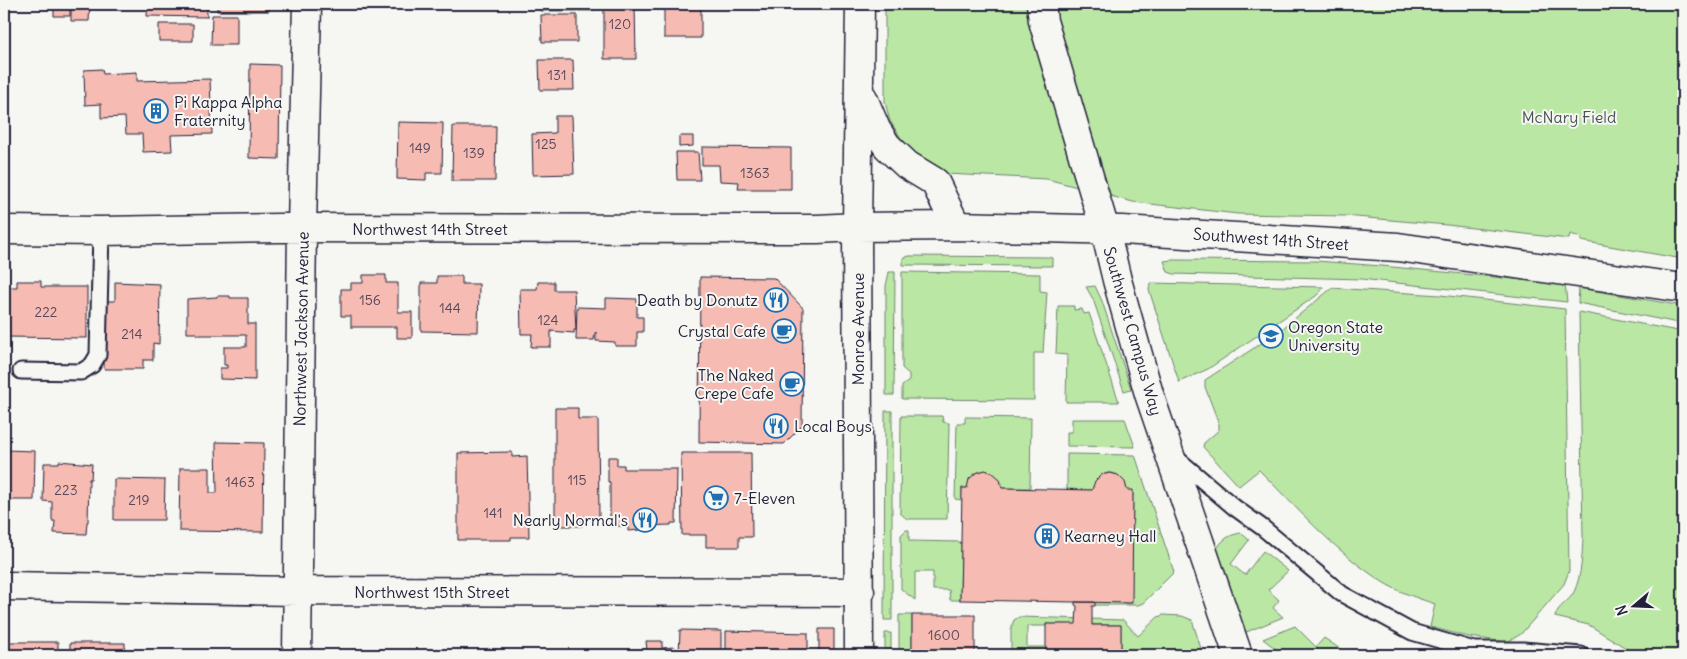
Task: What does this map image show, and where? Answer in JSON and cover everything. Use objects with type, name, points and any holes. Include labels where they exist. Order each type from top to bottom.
[{"type":"street","name":"Northwest Jackson Avenue","points":[[297,655],[302,228],[307,4]]},
{"type":"street","name":"Monroe Avenue","points":[[859,655],[857,227],[860,4]]},
{"type":"street","name":"Southwest Campus Way","points":[[1041,4],[1044,22],[1105,230],[1148,394],[1238,655]]},
{"type":"street","points":[[858,87],[876,129],[887,146],[907,165],[935,182],[956,226]]},
{"type":"street","name":"Southwest 14th Street","points":[[857,227],[956,226],[1105,230],[1398,247],[1683,288]]},
{"type":"street","name":"Northwest 14th Street","points":[[4,230],[857,227]]},
{"type":"street","name":"Northwest 15th Street","points":[[4,586],[299,591],[860,592]]},
{"type":"lane","points":[[22,372],[81,372],[92,365],[95,360],[98,354],[101,231]]},
{"type":"lane","points":[[1168,451],[1342,594],[1412,632],[1474,650],[1522,650],[1581,655]]},
{"type":"green space","points":[[540,4],[593,4],[593,11],[540,11]]},
{"type":"green space","name":"McNary Field","points":[[885,4],[1683,4],[1683,259],[1581,241],[1581,237],[1570,234],[1569,239],[1345,216],[1238,214],[1133,202],[1047,179],[946,174],[914,154],[890,121],[885,102]]},
{"type":"green space","points":[[909,256],[1047,257],[1052,258],[1052,266],[903,265],[903,258]]},
{"type":"green space","points":[[1164,261],[1316,261],[1565,284],[1567,302],[1361,279],[1174,274],[1168,272]]},
{"type":"green space","points":[[889,272],[895,272],[894,395],[886,395],[886,286]]},
{"type":"green space","points":[[902,272],[1040,274],[1040,291],[1047,292],[1043,353],[1034,353],[1034,400],[902,399],[902,386],[909,381],[909,374],[902,368]]},
{"type":"green space","points":[[1150,283],[1323,287],[1316,296],[1208,369],[1179,382],[1149,290]]},
{"type":"green space","points":[[1095,286],[1102,301],[1131,389],[1124,391],[1093,299],[1086,287]]},
{"type":"green space","points":[[1332,288],[1440,295],[1565,309],[1569,571],[1564,584],[1521,634],[1507,642],[1469,637],[1430,627],[1435,604],[1389,586],[1359,566],[1315,526],[1259,470],[1239,486],[1203,447],[1204,443],[1219,430],[1219,424],[1205,387],[1205,380],[1277,333]]},
{"type":"green space","points":[[1579,288],[1683,306],[1683,324],[1578,303]]},
{"type":"green space","points":[[1058,306],[1074,306],[1074,310],[1082,309],[1084,314],[1089,313],[1119,402],[1066,402],[1067,355],[1056,354]]},
{"type":"green space","points":[[1579,312],[1683,332],[1683,655],[1637,655],[1589,625],[1555,617],[1558,610],[1574,592],[1579,579],[1582,558]]},
{"type":"green space","points":[[885,411],[892,411],[892,620],[884,620]]},
{"type":"green space","points":[[901,416],[942,416],[943,422],[949,423],[947,519],[907,519],[900,513]]},
{"type":"green space","points":[[965,417],[1031,418],[1030,488],[1002,488],[995,475],[984,471],[974,475],[967,488],[962,488],[962,500],[955,499],[957,423],[965,423]]},
{"type":"green space","points":[[1072,419],[1125,419],[1135,447],[1067,446],[1067,432],[1072,432]]},
{"type":"green space","points":[[1067,454],[1135,455],[1174,572],[1143,603],[1138,605],[1094,605],[1095,602],[1131,603],[1133,491],[1127,490],[1120,477],[1110,473],[1100,477],[1095,482],[1092,490],[1067,489]]},
{"type":"green space","points":[[906,530],[909,530],[909,541],[961,542],[960,600],[950,600],[949,590],[933,590],[933,572],[915,572],[915,600],[901,589],[901,535]]},
{"type":"green space","points":[[1241,533],[1249,540],[1231,564],[1245,575],[1263,551],[1288,571],[1268,590],[1279,600],[1273,608],[1283,617],[1239,635],[1215,551],[1226,539]]},
{"type":"green space","points":[[899,615],[912,615],[912,655],[899,655]]},
{"type":"green space","points":[[1163,615],[1182,616],[1192,620],[1203,655],[1121,653],[1121,625],[1046,624],[1046,626],[1027,626],[1027,647],[1046,647],[1046,655],[1011,655],[1011,628],[1014,620],[1019,617],[1123,620],[1138,636],[1158,617]]},
{"type":"green space","points":[[1295,626],[1316,647],[1324,638],[1349,655],[1284,655],[1263,639]]},
{"type":"green space","points":[[885,633],[891,633],[891,655],[885,655]]},
{"type":"building","points":[[54,4],[70,4],[70,16],[54,16]]},
{"type":"building","points":[[71,4],[90,4],[89,21],[71,21]]},
{"type":"building","points":[[148,4],[207,4],[207,17],[147,16]]},
{"type":"building","points":[[217,4],[269,4],[269,11],[217,11]]},
{"type":"building","points":[[604,4],[635,4],[636,59],[604,59]]},
{"type":"building","points":[[664,4],[701,4],[701,38],[664,38]]},
{"type":"building","points":[[212,15],[237,15],[237,45],[211,45]]},
{"type":"building","points":[[541,15],[577,15],[577,42],[542,42]]},
{"type":"building","points":[[159,24],[193,24],[193,41],[159,41]]},
{"type":"building","points":[[539,60],[573,60],[574,90],[540,90]]},
{"type":"building","points":[[250,64],[280,65],[279,159],[249,158]]},
{"type":"building","name":"Pi Kappa Alpha Fraternity","points":[[102,69],[103,74],[137,72],[137,81],[210,79],[212,134],[171,135],[172,151],[143,152],[142,134],[126,134],[125,117],[101,118],[101,104],[85,105],[84,70]]},
{"type":"building","points":[[555,116],[572,116],[574,174],[533,175],[532,134],[555,133]]},
{"type":"building","points":[[398,122],[443,123],[442,173],[426,173],[426,180],[397,179]]},
{"type":"building","points":[[453,126],[496,126],[495,181],[452,181]]},
{"type":"building","points":[[679,136],[693,136],[693,146],[679,147]]},
{"type":"building","points":[[702,147],[791,148],[791,189],[738,189],[739,182],[720,181],[719,165],[702,165]]},
{"type":"building","points":[[676,152],[698,152],[700,180],[677,180]]},
{"type":"building","points":[[363,275],[386,275],[386,283],[398,283],[398,312],[412,312],[412,338],[397,338],[397,327],[351,327],[351,316],[341,316],[341,289],[351,289],[351,283],[363,283]]},
{"type":"building","points":[[437,276],[462,276],[462,284],[479,284],[478,332],[421,331],[421,283],[437,283]]},
{"type":"building","points":[[700,277],[774,278],[803,308],[802,426],[784,444],[699,442]]},
{"type":"building","points":[[17,281],[41,281],[41,287],[87,287],[87,338],[5,337],[5,287],[17,287]]},
{"type":"building","points":[[115,282],[160,284],[159,344],[153,343],[153,360],[143,360],[143,369],[104,369],[105,301],[115,301]]},
{"type":"building","points":[[538,282],[554,282],[554,290],[574,290],[576,330],[574,330],[574,333],[551,331],[551,347],[531,347],[532,334],[521,334],[520,289],[537,289]]},
{"type":"building","points":[[217,296],[248,298],[248,324],[255,324],[255,380],[220,379],[220,368],[227,368],[227,365],[224,365],[224,347],[246,347],[246,335],[197,335],[197,333],[187,333],[187,299]]},
{"type":"building","points":[[606,298],[637,299],[637,317],[643,317],[643,332],[637,332],[637,346],[615,346],[615,342],[596,341],[596,332],[594,340],[576,340],[577,307],[606,308]]},
{"type":"building","points":[[555,408],[578,408],[578,419],[598,419],[599,518],[582,517],[582,526],[555,526]]},
{"type":"building","points":[[216,442],[264,443],[263,532],[179,531],[180,468],[210,468],[210,493],[217,493]]},
{"type":"building","points":[[4,450],[35,451],[34,500],[4,500]]},
{"type":"building","points":[[512,452],[512,457],[527,456],[529,537],[511,537],[511,540],[458,540],[458,453]]},
{"type":"building","points":[[681,453],[751,453],[752,537],[739,537],[739,547],[706,547],[706,535],[682,535]]},
{"type":"building","points":[[608,457],[617,457],[617,465],[624,465],[624,469],[677,469],[676,523],[671,523],[671,525],[640,526],[640,530],[628,531],[628,526],[610,526]]},
{"type":"building","points":[[59,461],[92,464],[91,479],[89,479],[86,534],[54,533],[55,521],[52,521],[52,502],[43,501],[44,463],[59,463]]},
{"type":"building","name":"Kearney Hall","points":[[985,470],[993,473],[1000,479],[1002,488],[1092,490],[1095,481],[1101,475],[1110,473],[1118,475],[1125,482],[1127,490],[1133,490],[1132,603],[960,600],[962,488],[967,488],[969,479],[976,473]]},
{"type":"building","points":[[114,479],[165,480],[164,520],[114,520]]},
{"type":"building","points":[[1075,602],[1095,602],[1095,606],[1092,606],[1092,625],[1121,625],[1121,653],[1182,653],[1182,655],[1046,655],[1046,624],[1076,624],[1077,606]]},
{"type":"building","points":[[912,615],[975,615],[975,655],[912,655]]},
{"type":"building","points":[[819,629],[834,629],[834,655],[819,655]]},
{"type":"building","points":[[680,630],[721,631],[721,655],[679,655]]},
{"type":"building","points":[[726,631],[808,633],[808,655],[726,655]]},
{"type":"building","points":[[646,641],[662,641],[662,648],[674,647],[674,655],[630,655],[630,650],[647,650]]},
{"type":"building","points":[[4,642],[58,642],[58,655],[4,655]]},
{"type":"building","points":[[70,643],[125,643],[125,655],[70,655]]},
{"type":"place","name":"Pi Kappa Alpha Fraternity","points":[[156,111]]},
{"type":"place","name":"Death by Donutz","points":[[776,300]]},
{"type":"place","name":"Crystal Cafe","points":[[784,331]]},
{"type":"place","name":"Oregon State University","points":[[1271,336]]},
{"type":"place","name":"The Naked Crepe Cafe","points":[[792,384]]},
{"type":"place","name":"Local Boys","points":[[776,426]]},
{"type":"place","name":"7-Eleven","points":[[716,498]]},
{"type":"place","name":"Nearly Normal's","points":[[645,520]]},
{"type":"place","name":"Kearney Hall","points":[[1047,536]]}]
